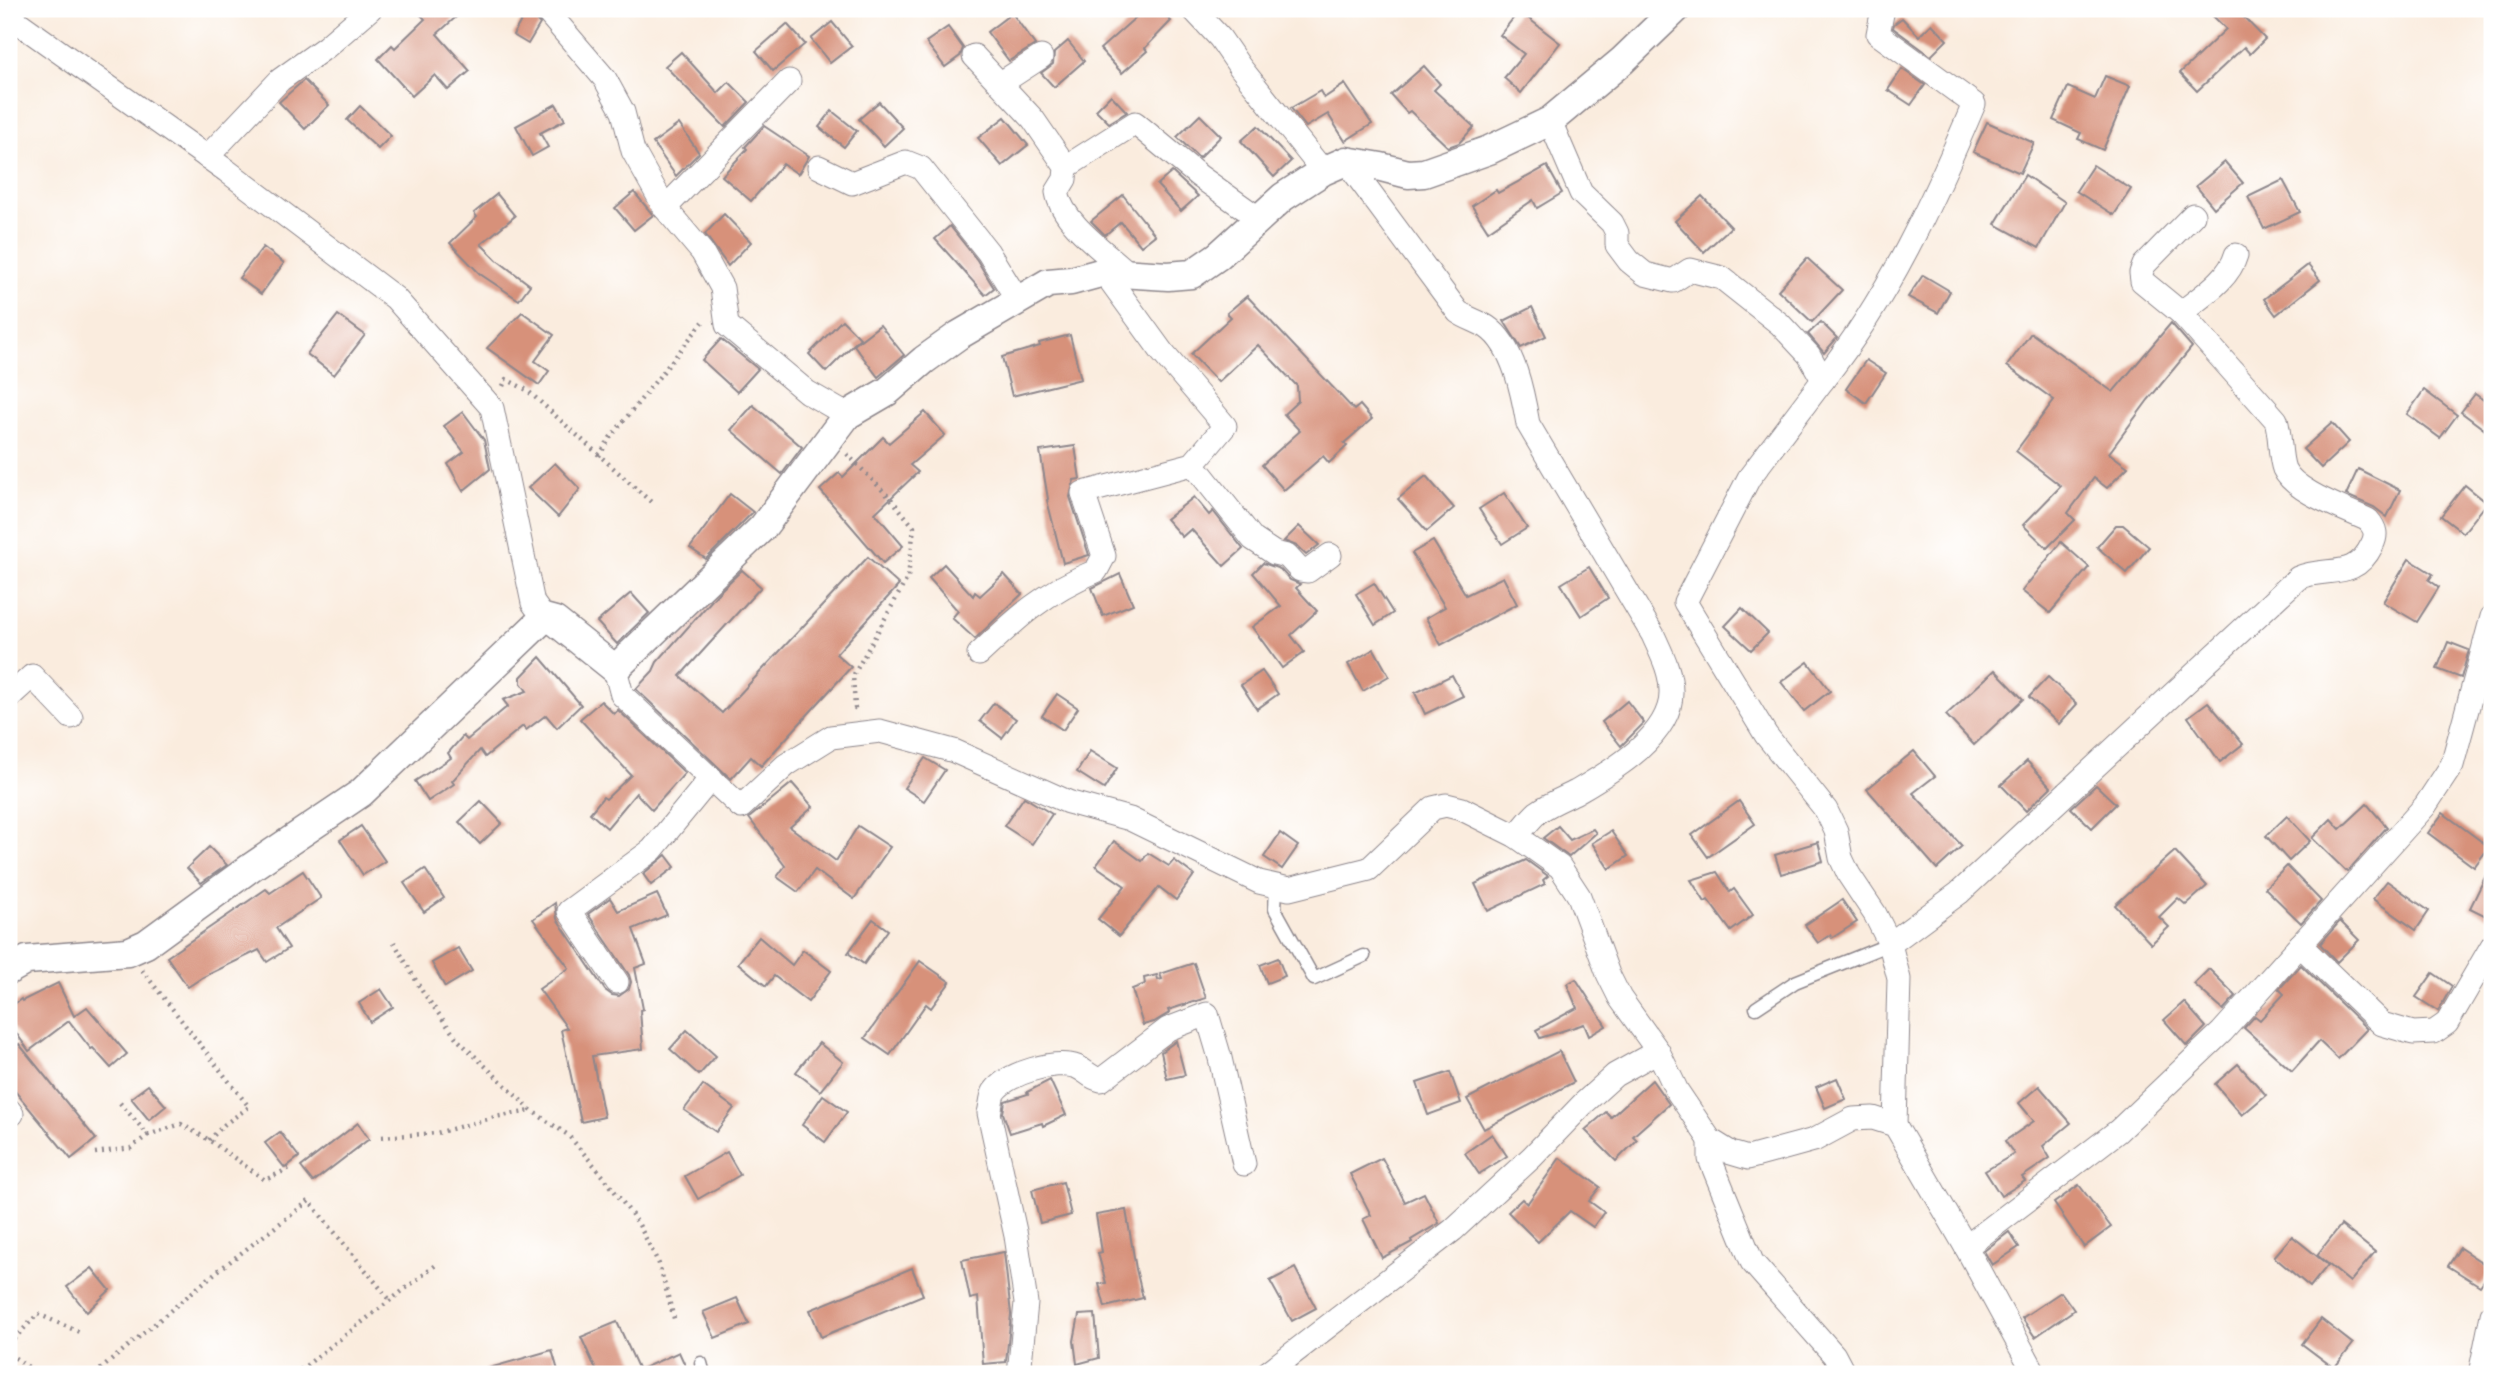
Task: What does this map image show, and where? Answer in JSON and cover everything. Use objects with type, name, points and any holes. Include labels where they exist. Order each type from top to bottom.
[{"type":"street","points":[[207,158],[280,79],[326,47],[370,9]]},
{"type":"street","points":[[545,9],[605,79],[623,112],[634,151],[665,208],[702,252],[722,288],[727,325],[807,392],[839,426]]},
{"type":"street","points":[[1193,9],[1220,38],[1240,67],[1334,166],[1458,312],[1470,321],[1485,326],[1505,347],[1524,400],[1528,424],[1653,635],[1668,669],[1672,692],[1667,717],[1653,736],[1626,759],[1538,813],[1516,836]]},
{"type":"street","points":[[615,669],[763,527],[839,426],[959,335],[1048,282],[1116,273],[1168,276],[1192,274],[1218,256],[1283,197],[1334,166],[1381,167],[1408,174],[1424,173],[1489,150],[1550,121],[1622,61],[1676,9]]},
{"type":"street","points":[[1883,9],[1878,34],[1974,104],[1933,201],[1878,302],[1848,349],[1749,478],[1685,602],[1766,735],[1826,810],[1836,831],[1841,859],[1890,944],[1899,979],[1895,1125],[2035,1374]]},
{"type":"street","points":[[19,15],[395,298],[492,408],[533,603],[544,618],[555,621],[615,669],[622,695],[741,807],[786,765],[831,737],[880,731],[954,751],[1068,802],[1130,819],[1259,882],[1289,889],[1368,869],[1433,808],[1446,804],[1516,836],[1560,867],[1579,896],[1608,974],[1620,998],[1658,1051],[1677,1091],[1710,1140],[1731,1153],[1748,1158],[1814,1140],[1853,1119],[1873,1118],[1895,1125]]},
{"type":"street","points":[[974,55],[1033,119],[1066,167],[1065,179],[1057,191],[1059,205],[1116,273],[1162,352],[1225,426],[1193,464],[1083,493],[1104,556],[1096,571],[1069,582],[1028,608],[979,654]]},
{"type":"street","points":[[1001,83],[1041,57]]},
{"type":"street","points":[[665,208],[789,81]]},
{"type":"street","points":[[1550,121],[1581,192],[1612,223],[1618,233],[1617,245],[1629,261],[1645,274],[1673,281],[1690,270],[1722,278],[1780,324],[1809,355],[1823,380]]},
{"type":"street","points":[[1066,167],[1135,122],[1199,176],[1258,218]]},
{"type":"street","points":[[819,167],[852,183],[906,162],[921,168],[988,252],[1017,299]]},
{"type":"street","points":[[1890,944],[1959,893],[2298,578],[2312,571],[2336,572],[2351,568],[2361,561],[2375,538],[2375,528],[2368,520],[2300,487],[2290,479],[2283,467],[2281,435],[2276,420],[2181,313],[2142,281],[2141,272],[2150,259],[2193,215]]},
{"type":"street","points":[[2181,313],[2226,274],[2236,255]]},
{"type":"street","points":[[1193,464],[1252,539],[1287,556],[1300,570],[1308,571],[1330,555]]},
{"type":"street","points":[[1966,1247],[2118,1131],[2222,1032],[2425,806],[2452,765],[2492,617]]},
{"type":"street","points":[[9,970],[27,960],[128,952],[146,944],[250,868],[361,793],[544,618]]},
{"type":"street","points":[[9,697],[32,676],[71,717]]},
{"type":"street","points":[[617,982],[569,911],[652,850],[710,778]]},
{"type":"street","points":[[2300,945],[2382,1024],[2413,1033],[2434,1032],[2447,1023],[2492,946]]},
{"type":"street","points":[[1018,1374],[1026,1303],[1016,1236],[989,1113],[993,1093],[1009,1077],[1049,1065],[1076,1067],[1090,1078],[1101,1080],[1168,1029],[1207,1014],[1244,1164]]},
{"type":"street","points":[[1266,1374],[1453,1230],[1615,1075],[1658,1051]]},
{"type":"street","points":[[1710,1140],[1710,1159],[1752,1262],[1839,1365],[1820,1374]]},
{"type":"street","points":[[2480,1374],[2492,1315]]},
{"type":"lane","points":[[1276,887],[1275,909],[1314,979],[1364,956]]},
{"type":"lane","points":[[1756,1008],[1795,982],[1890,944]]},
{"type":"path","points":[[599,456],[610,438],[724,297]]},
{"type":"path","points":[[492,408],[506,379],[527,390],[651,502]]},
{"type":"path","points":[[839,426],[914,527],[908,577],[853,676],[855,708],[880,731]]},
{"type":"path","points":[[394,942],[422,991],[457,1040],[532,1111],[568,1135],[604,1177],[638,1223],[659,1264],[675,1322]]},
{"type":"path","points":[[128,952],[249,1107],[225,1124],[209,1140]]},
{"type":"path","points":[[120,1103],[148,1135]]},
{"type":"path","points":[[382,1138],[437,1133],[495,1117],[532,1111]]},
{"type":"path","points":[[95,1153],[131,1148],[148,1135],[181,1124],[209,1140],[265,1180],[289,1168]]},
{"type":"path","points":[[95,1374],[215,1273],[309,1201],[390,1300]]},
{"type":"path","points":[[295,1374],[436,1265]]},
{"type":"path","points":[[9,1343],[38,1314],[79,1332]]},
{"type":"path","points":[[9,1354],[38,1374]]},
{"type":"building","points":[[415,9],[465,9],[437,34],[470,71],[448,90],[435,75],[412,96],[378,59],[392,45],[395,48],[425,19]]},
{"type":"building","points":[[1145,9],[1158,9],[1171,21],[1145,48],[1147,51],[1122,73],[1100,49]]},
{"type":"building","points":[[2206,9],[2236,9],[2265,39],[2250,54],[2244,47],[2197,91],[2180,73],[2226,29]]},
{"type":"building","points":[[527,10],[540,24],[528,44],[513,35]]},
{"type":"building","points":[[1519,11],[1560,43],[1521,93],[1504,78],[1524,54],[1500,35]]},
{"type":"building","points":[[1012,13],[1035,45],[1009,61],[987,32]]},
{"type":"building","points":[[1902,18],[1919,36],[1932,24],[1947,40],[1931,56],[1893,28]]},
{"type":"building","points":[[832,22],[852,46],[830,63],[811,39]]},
{"type":"building","points":[[787,24],[805,44],[773,71],[756,51]]},
{"type":"building","points":[[948,27],[963,48],[960,56],[945,67],[926,42]]},
{"type":"building","points":[[1068,41],[1084,61],[1054,87],[1041,73],[1053,64],[1054,53]]},
{"type":"building","points":[[681,52],[718,93],[729,82],[749,102],[725,127],[665,66]]},
{"type":"building","points":[[1424,66],[1440,84],[1434,90],[1474,127],[1459,143],[1448,147],[1410,111],[1407,113],[1391,95]]},
{"type":"building","points":[[1902,69],[1925,85],[1911,105],[1888,90]]},
{"type":"building","points":[[2105,76],[2130,86],[2103,150],[2078,139],[2081,133],[2053,120],[2068,87],[2095,99]]},
{"type":"building","points":[[304,80],[329,105],[305,129],[279,102]]},
{"type":"building","points":[[1345,84],[1372,124],[1345,141],[1328,114],[1306,127],[1291,108],[1320,91],[1324,98]]},
{"type":"building","points":[[1111,95],[1127,112],[1109,123],[1096,110]]},
{"type":"building","points":[[879,102],[903,128],[884,146],[859,119]]},
{"type":"building","points":[[556,104],[565,120],[540,133],[548,147],[532,156],[516,126]]},
{"type":"building","points":[[360,106],[391,136],[378,149],[347,120]]},
{"type":"building","points":[[832,111],[857,131],[844,147],[819,127]]},
{"type":"building","points":[[1200,115],[1221,136],[1199,158],[1177,137]]},
{"type":"building","points":[[1005,117],[1028,145],[1002,166],[978,138]]},
{"type":"building","points":[[1987,122],[2034,143],[2020,173],[1973,152]]},
{"type":"building","points":[[679,124],[699,153],[676,176],[653,143]]},
{"type":"building","points":[[764,126],[809,156],[798,174],[783,164],[751,201],[722,176]]},
{"type":"building","points":[[1258,126],[1291,161],[1274,177],[1241,141]]},
{"type":"building","points":[[2225,162],[2243,183],[2214,208],[2196,186]]},
{"type":"building","points":[[2093,165],[2131,189],[2114,215],[2076,191]]},
{"type":"building","points":[[1547,166],[1562,193],[1537,208],[1533,200],[1488,231],[1472,206],[1496,190],[1498,193]]},
{"type":"building","points":[[1172,172],[1198,196],[1181,211],[1157,185]]},
{"type":"building","points":[[2025,175],[2065,202],[2039,248],[1995,224]]},
{"type":"building","points":[[2283,180],[2300,212],[2264,229],[2248,197]]},
{"type":"building","points":[[634,192],[653,215],[634,230],[615,208]]},
{"type":"building","points":[[497,194],[515,216],[481,244],[530,285],[519,300],[480,274],[450,243],[477,217],[474,213]]},
{"type":"building","points":[[1123,195],[1155,235],[1141,246],[1121,222],[1105,235],[1091,221]]},
{"type":"building","points":[[1702,196],[1731,227],[1704,252],[1675,221]]},
{"type":"building","points":[[724,214],[751,242],[728,266],[705,234]]},
{"type":"building","points":[[950,226],[977,260],[994,288],[985,295],[935,239]]},
{"type":"building","points":[[263,247],[284,263],[261,294],[239,278]]},
{"type":"building","points":[[1807,258],[1842,290],[1812,322],[1778,290]]},
{"type":"building","points":[[2308,265],[2320,280],[2276,315],[2264,299]]},
{"type":"building","points":[[1923,275],[1950,291],[1938,313],[1908,297]]},
{"type":"building","points":[[1247,296],[1354,410],[1360,405],[1372,419],[1344,443],[1347,446],[1329,463],[1323,456],[1284,490],[1262,465],[1300,431],[1284,414],[1298,401],[1297,386],[1258,345],[1218,382],[1191,354],[1231,317],[1227,313]]},
{"type":"building","points":[[1532,307],[1546,336],[1521,348],[1504,321]]},
{"type":"building","points":[[522,312],[554,335],[535,361],[549,371],[539,385],[487,348]]},
{"type":"building","points":[[338,315],[365,335],[334,375],[307,354]]},
{"type":"building","points":[[842,320],[860,338],[826,372],[809,354]]},
{"type":"building","points":[[1821,322],[1837,338],[1824,353],[1808,334]]},
{"type":"building","points":[[2171,323],[2192,347],[2109,453],[2128,467],[2107,488],[2094,478],[2068,513],[2075,520],[2047,548],[2023,525],[2061,486],[2016,451],[2054,400],[2007,366],[2031,333],[2113,392]]},
{"type":"building","points":[[880,325],[904,355],[878,377],[854,345]]},
{"type":"building","points":[[1070,335],[1081,379],[1012,396],[1002,357]]},
{"type":"building","points":[[721,339],[758,369],[737,392],[702,360]]},
{"type":"building","points":[[1866,360],[1886,373],[1866,403],[1846,389]]},
{"type":"building","points":[[2424,390],[2457,415],[2440,438],[2407,414]]},
{"type":"building","points":[[2475,394],[2492,406],[2492,418],[2485,430],[2461,412]]},
{"type":"building","points":[[753,405],[802,447],[782,474],[731,430]]},
{"type":"building","points":[[463,412],[484,440],[490,469],[463,491],[448,464],[464,452],[444,426]]},
{"type":"building","points":[[925,412],[945,435],[910,465],[918,472],[875,513],[903,546],[883,563],[820,490],[839,473],[843,477],[883,437],[889,443]]},
{"type":"building","points":[[2332,423],[2349,442],[2321,468],[2303,449]]},
{"type":"building","points":[[1075,446],[1080,479],[1074,480],[1070,497],[1089,555],[1063,563],[1047,500],[1040,451]]},
{"type":"building","points":[[555,463],[580,489],[558,517],[528,488]]},
{"type":"building","points":[[2358,469],[2400,490],[2387,517],[2374,507],[2346,495]]},
{"type":"building","points":[[1426,476],[1454,508],[1427,531],[1398,499]]},
{"type":"building","points":[[2465,485],[2487,503],[2463,533],[2441,516]]},
{"type":"building","points":[[1504,493],[1527,528],[1502,544],[1479,509]]},
{"type":"building","points":[[730,494],[753,512],[706,559],[690,548]]},
{"type":"building","points":[[1194,497],[1209,515],[1213,511],[1243,549],[1224,566],[1191,529],[1182,537],[1166,519]]},
{"type":"building","points":[[2116,525],[2123,525],[2149,547],[2127,573],[2097,547]]},
{"type":"building","points":[[1299,526],[1319,545],[1306,555],[1297,546],[1284,541]]},
{"type":"building","points":[[1433,541],[1466,595],[1503,577],[1517,604],[1441,645],[1426,618],[1445,607],[1412,553]]},
{"type":"building","points":[[2061,542],[2089,567],[2050,613],[2022,591]]},
{"type":"building","points":[[868,557],[899,585],[836,654],[851,667],[761,766],[751,757],[731,779],[636,689],[720,591],[742,570],[761,587],[680,676],[722,713]]},
{"type":"building","points":[[2409,559],[2433,574],[2429,580],[2439,587],[2417,622],[2383,602]]},
{"type":"building","points":[[1263,563],[1280,569],[1290,580],[1300,584],[1296,588],[1317,611],[1291,635],[1304,652],[1282,668],[1252,627],[1281,606],[1253,573]]},
{"type":"building","points":[[944,564],[973,596],[975,592],[980,596],[1004,574],[1022,594],[975,639],[952,618],[958,611],[929,578]]},
{"type":"building","points":[[1589,567],[1608,598],[1581,616],[1561,584]]},
{"type":"building","points":[[1120,574],[1133,604],[1103,616],[1092,588]]},
{"type":"building","points":[[1374,583],[1393,613],[1375,625],[1356,594]]},
{"type":"building","points":[[631,593],[649,613],[617,644],[597,622]]},
{"type":"building","points":[[1742,608],[1768,633],[1751,650],[1725,626]]},
{"type":"building","points":[[2448,642],[2469,650],[2461,678],[2437,669]]},
{"type":"building","points":[[1374,649],[1389,676],[1363,691],[1348,664]]},
{"type":"building","points":[[540,657],[581,705],[557,728],[546,715],[526,730],[523,726],[485,757],[480,750],[452,781],[454,784],[428,801],[415,781],[451,758],[448,753],[463,736],[467,740],[508,706],[503,700],[527,691],[521,683],[521,677]]},
{"type":"building","points":[[1808,662],[1830,691],[1804,711],[1781,682]]},
{"type":"building","points":[[1995,670],[2023,699],[1974,745],[1946,715]]},
{"type":"building","points":[[1262,671],[1278,694],[1257,709],[1241,685]]},
{"type":"building","points":[[1452,675],[1463,696],[1425,714],[1415,693]]},
{"type":"building","points":[[2048,677],[2077,704],[2059,724],[2029,697]]},
{"type":"building","points":[[1057,694],[1078,708],[1063,730],[1042,716]]},
{"type":"building","points":[[601,701],[614,714],[618,710],[685,773],[652,810],[636,793],[607,828],[590,813],[603,797],[606,799],[631,775],[580,719]]},
{"type":"building","points":[[1627,701],[1644,723],[1621,746],[1602,722]]},
{"type":"building","points":[[2208,702],[2243,744],[2220,762],[2188,717]]},
{"type":"building","points":[[994,703],[1016,719],[1002,738],[980,721]]},
{"type":"building","points":[[1090,751],[1117,768],[1104,789],[1077,772]]},
{"type":"building","points":[[1914,751],[1935,776],[1913,793],[1962,846],[1937,869],[1867,789]]},
{"type":"building","points":[[925,758],[945,770],[924,801],[904,788]]},
{"type":"building","points":[[2027,761],[2051,787],[2026,811],[2001,785]]},
{"type":"building","points":[[792,783],[813,807],[790,827],[836,861],[858,826],[890,847],[854,899],[815,870],[798,892],[777,877],[785,866],[749,818]]},
{"type":"building","points":[[2096,785],[2116,804],[2092,828],[2071,808]]},
{"type":"building","points":[[1024,797],[1052,814],[1032,844],[1004,826]]},
{"type":"building","points":[[481,801],[502,823],[480,844],[459,822]]},
{"type":"building","points":[[1739,801],[1755,824],[1708,857],[1692,835]]},
{"type":"building","points":[[2367,804],[2387,827],[2347,872],[2312,838],[2331,819],[2340,829]]},
{"type":"building","points":[[2443,813],[2489,847],[2474,867],[2428,833]]},
{"type":"building","points":[[2287,816],[2310,841],[2289,861],[2266,836]]},
{"type":"building","points":[[361,826],[385,861],[363,875],[340,840]]},
{"type":"building","points":[[1558,826],[1570,840],[1593,829],[1596,833],[1569,857],[1543,838]]},
{"type":"building","points":[[1611,831],[1628,856],[1609,869],[1592,843]]},
{"type":"building","points":[[1280,833],[1298,846],[1282,869],[1264,857]]},
{"type":"building","points":[[1114,841],[1142,861],[1148,853],[1169,866],[1174,860],[1194,875],[1176,900],[1159,887],[1119,936],[1098,919],[1125,886],[1096,866]]},
{"type":"building","points":[[1818,842],[1823,861],[1781,874],[1775,855]]},
{"type":"building","points":[[209,847],[227,865],[201,883],[187,868]]},
{"type":"building","points":[[2175,851],[2207,886],[2186,905],[2178,898],[2159,917],[2169,927],[2151,944],[2115,905]]},
{"type":"building","points":[[666,855],[675,867],[651,885],[643,874]]},
{"type":"building","points":[[1526,860],[1548,876],[1543,880],[1545,884],[1488,911],[1475,884]]},
{"type":"building","points":[[2492,863],[2492,919],[2470,908]]},
{"type":"building","points":[[2287,866],[2321,901],[2301,923],[2265,888]]},
{"type":"building","points":[[425,869],[444,898],[424,912],[404,883]]},
{"type":"building","points":[[303,871],[321,898],[276,928],[289,948],[267,962],[259,950],[188,987],[167,957],[266,889],[270,893]]},
{"type":"building","points":[[1717,872],[1730,892],[1734,889],[1753,915],[1731,931],[1708,900],[1705,902],[1691,880]]},
{"type":"building","points":[[2387,881],[2429,911],[2416,930],[2373,899]]},
{"type":"building","points":[[657,894],[667,915],[633,929],[646,964],[635,968],[643,1009],[640,1010],[643,1049],[592,1056],[604,1117],[581,1122],[561,1030],[567,1028],[539,989],[569,968],[533,919],[555,903],[557,919],[605,990],[619,996],[629,989],[629,975],[588,914],[610,898],[618,911]]},
{"type":"building","points":[[1842,900],[1857,922],[1832,938],[1830,935],[1818,943],[1805,925]]},
{"type":"building","points":[[873,919],[888,930],[864,964],[848,953]]},
{"type":"building","points":[[2340,921],[2359,940],[2337,962],[2320,944]]},
{"type":"building","points":[[759,937],[792,965],[803,950],[831,971],[808,1002],[774,976],[766,986],[738,963]]},
{"type":"building","points":[[458,948],[472,971],[445,987],[432,963]]},
{"type":"building","points":[[1278,958],[1285,976],[1267,983],[1260,965]]},
{"type":"building","points":[[920,961],[950,982],[931,1008],[926,1004],[890,1055],[865,1038]]},
{"type":"building","points":[[1194,963],[1206,998],[1168,1010],[1169,1013],[1154,1022],[1143,1025],[1132,989],[1145,984],[1144,978],[1157,975],[1158,980],[1162,979],[1160,974]]},
{"type":"building","points":[[2301,965],[2367,1029],[2338,1059],[2319,1041],[2292,1071],[2244,1028],[2255,1016],[2260,1020],[2284,994],[2279,989]]},
{"type":"building","points":[[2209,969],[2236,996],[2223,1010],[2194,984]]},
{"type":"building","points":[[2433,973],[2452,986],[2438,1011],[2416,997]]},
{"type":"building","points":[[1576,979],[1606,1026],[1589,1036],[1584,1024],[1540,1038],[1536,1030],[1577,1008],[1567,984]]},
{"type":"building","points":[[58,983],[74,1016],[87,1007],[127,1054],[111,1068],[93,1048],[91,1049],[69,1021],[29,1051],[9,1023],[9,1008],[21,999],[22,1001]]},
{"type":"building","points":[[381,989],[393,1007],[370,1022],[359,1003]]},
{"type":"building","points":[[2184,1002],[2206,1027],[2187,1046],[2164,1020]]},
{"type":"building","points":[[687,1030],[716,1056],[699,1075],[670,1049]]},
{"type":"building","points":[[1176,1041],[1185,1075],[1167,1079],[1161,1052]]},
{"type":"building","points":[[819,1043],[843,1062],[820,1091],[796,1072]]},
{"type":"building","points":[[19,1044],[96,1139],[71,1159],[9,1084],[9,1052]]},
{"type":"building","points":[[1559,1051],[1574,1082],[1484,1129],[1467,1099]]},
{"type":"building","points":[[2238,1064],[2266,1095],[2242,1115],[2215,1084]]},
{"type":"building","points":[[1450,1072],[1461,1103],[1428,1115],[1417,1083]]},
{"type":"building","points":[[1837,1078],[1846,1099],[1825,1108],[1816,1087]]},
{"type":"building","points":[[1050,1080],[1066,1115],[1043,1126],[1042,1123],[1010,1133],[1003,1113],[1005,1101],[1028,1094],[1027,1092]]},
{"type":"building","points":[[1652,1080],[1669,1104],[1633,1136],[1637,1140],[1616,1161],[1585,1130],[1606,1112],[1611,1117]]},
{"type":"building","points":[[148,1085],[166,1106],[149,1120],[131,1098]]},
{"type":"building","points":[[703,1085],[734,1108],[716,1132],[684,1110]]},
{"type":"building","points":[[2039,1086],[2071,1123],[2043,1146],[2050,1158],[2022,1177],[2025,1181],[2001,1196],[1985,1171],[2014,1154],[2005,1141],[2034,1121],[2019,1103]]},
{"type":"building","points":[[823,1095],[847,1112],[825,1142],[802,1125]]},
{"type":"building","points":[[358,1123],[369,1139],[313,1182],[301,1167]]},
{"type":"building","points":[[280,1132],[299,1157],[285,1168],[265,1143]]},
{"type":"building","points":[[1492,1134],[1507,1156],[1479,1174],[1465,1153]]},
{"type":"building","points":[[727,1152],[740,1175],[698,1199],[685,1176]]},
{"type":"building","points":[[1382,1158],[1405,1202],[1424,1193],[1439,1223],[1382,1258],[1363,1219],[1371,1215],[1350,1174]]},
{"type":"building","points":[[1560,1158],[1600,1187],[1589,1201],[1604,1212],[1593,1227],[1570,1211],[1538,1242],[1508,1212],[1522,1199],[1527,1204]]},
{"type":"building","points":[[1063,1182],[1071,1215],[1040,1223],[1032,1190]]},
{"type":"building","points":[[2079,1185],[2111,1227],[2084,1247],[2054,1203]]},
{"type":"building","points":[[1126,1210],[1143,1298],[1105,1307],[1099,1284],[1106,1283],[1098,1253],[1102,1252],[1096,1215]]},
{"type":"building","points":[[2341,1225],[2375,1252],[2350,1282],[2317,1255]]},
{"type":"building","points":[[2009,1232],[2019,1247],[1992,1265],[1984,1251]]},
{"type":"building","points":[[2292,1236],[2328,1265],[2310,1287],[2274,1257]]},
{"type":"building","points":[[2460,1248],[2492,1269],[2480,1286],[2448,1266]]},
{"type":"building","points":[[1004,1252],[1011,1314],[1006,1362],[983,1364],[978,1297],[970,1299],[962,1260]]},
{"type":"building","points":[[92,1268],[110,1290],[87,1312],[67,1287]]},
{"type":"building","points":[[912,1268],[923,1295],[821,1337],[810,1310]]},
{"type":"building","points":[[1295,1268],[1316,1308],[1292,1321],[1270,1281]]},
{"type":"building","points":[[2061,1292],[2074,1310],[2035,1337],[2022,1318]]},
{"type":"building","points":[[737,1298],[749,1324],[715,1338],[703,1312]]},
{"type":"building","points":[[1095,1314],[1099,1358],[1077,1364],[1074,1341],[1079,1315]]},
{"type":"building","points":[[2321,1319],[2353,1344],[2334,1368],[2302,1344]]},
{"type":"building","points":[[617,1322],[639,1370],[679,1352],[689,1374],[598,1374],[581,1337]]},
{"type":"building","points":[[552,1350],[559,1374],[486,1374],[486,1369]]}]
